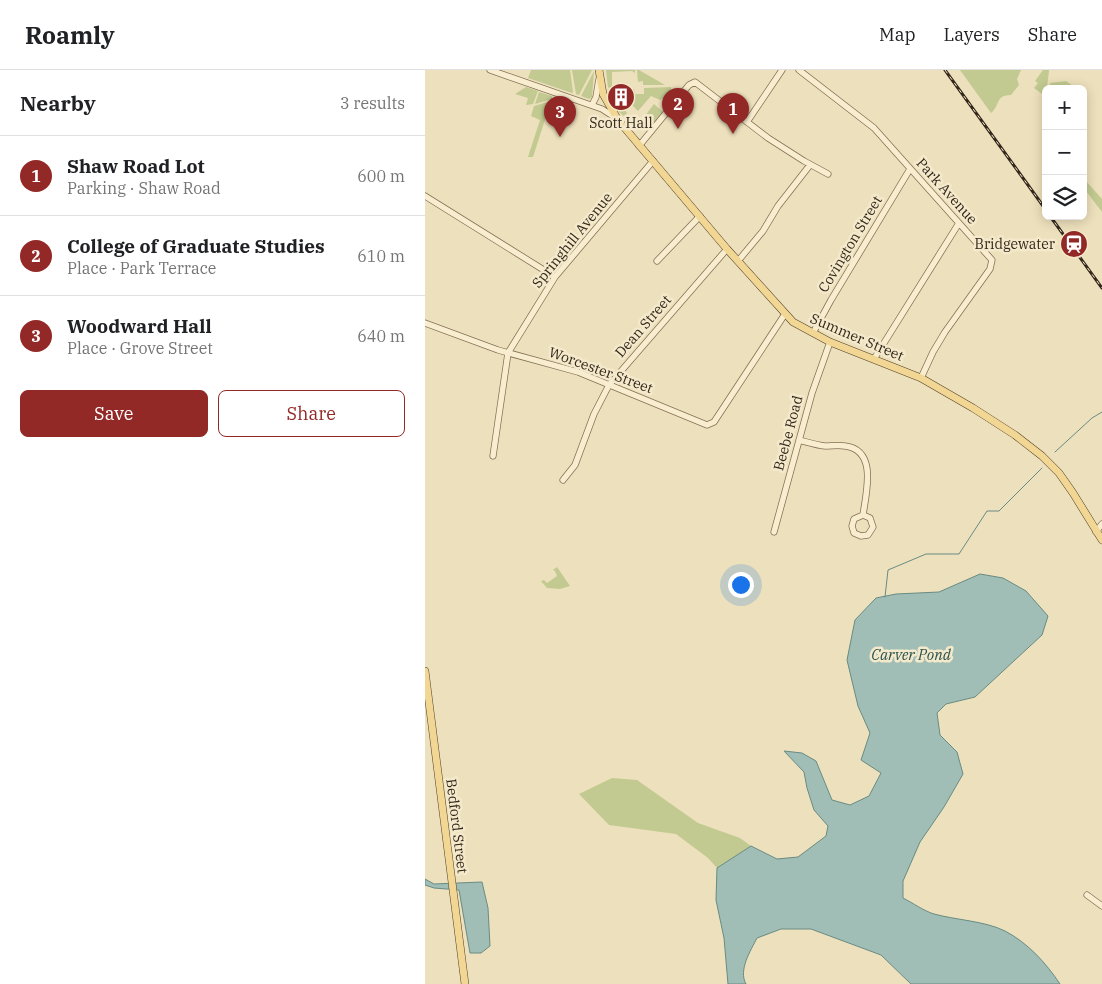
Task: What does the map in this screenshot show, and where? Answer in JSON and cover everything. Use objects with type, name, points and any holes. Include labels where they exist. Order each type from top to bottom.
[{"type":"main road","name":"Summer Street","points":[[599,72],[603,94],[618,120],[727,249],[785,314],[797,325],[830,342],[921,378],[1005,428],[1048,461],[1069,486],[1102,540]]},
{"type":"main road","name":"Bedford Street","points":[[425,671],[465,984]]},
{"type":"street","points":[[491,70],[605,110],[618,120]]},
{"type":"street","points":[[747,122],[782,70]]},
{"type":"street","name":"Park Avenue","points":[[799,70],[869,124],[992,260],[992,266],[939,342],[921,378]]},
{"type":"street","name":"Summer Street","points":[[592,105],[597,93],[599,72]]},
{"type":"street","points":[[639,146],[689,85],[694,82],[700,84],[768,138],[809,165],[828,174]]},
{"type":"street","name":"Springhill Avenue","points":[[493,456],[508,353],[555,277],[653,161]]},
{"type":"street","points":[[738,261],[763,231],[778,206],[809,165]]},
{"type":"street","name":"Covington Street","points":[[813,333],[910,169]]},
{"type":"street","points":[[425,196],[555,277]]},
{"type":"street","points":[[657,261],[700,216]]},
{"type":"street","points":[[874,359],[959,224]]},
{"type":"street","name":"Dean Street","points":[[563,480],[575,464],[594,414],[609,385],[727,249]]},
{"type":"street","name":"Worcester Street","points":[[425,323],[508,353],[569,369],[704,425],[709,425],[714,422],[785,314]]},
{"type":"street","name":"Beebe Road","points":[[774,532],[813,387],[830,342]]},
{"type":"street","points":[[799,440],[821,445],[844,446],[852,448],[862,455],[868,472],[863,515]]},
{"type":"street","points":[[1096,532],[1102,524]]},
{"type":"street","points":[[1087,895],[1102,906]]},
{"type":"green space","points":[[531,70],[570,70],[573,92],[528,78]]},
{"type":"green space","points":[[572,70],[592,70],[579,95],[576,94]]},
{"type":"green space","points":[[606,70],[635,70],[635,73],[632,71],[612,72],[612,89],[614,89],[617,95],[615,96],[626,114],[636,122],[638,119],[641,121],[654,104],[663,112],[653,125],[636,126],[619,112],[608,89],[611,89],[608,87]]},
{"type":"green space","points":[[637,70],[665,85],[643,85],[643,81],[638,82]]},
{"type":"green space","points":[[960,70],[1021,70],[1017,79],[1019,85],[1011,95],[1006,95],[1000,99],[991,113]]},
{"type":"green space","points":[[1043,70],[1049,70],[1047,85],[1042,85],[1042,94],[1034,88],[1038,83],[1035,81]]},
{"type":"green space","points":[[594,71],[592,97],[589,99],[581,96]]},
{"type":"green space","points":[[1066,81],[1072,85],[1050,85],[1050,83]]},
{"type":"green space","points":[[526,87],[538,91],[533,104],[526,105],[528,98],[515,94]]},
{"type":"green space","points":[[671,87],[671,94],[660,100],[651,96],[638,111],[622,91],[634,89],[635,94],[644,94],[644,88]]},
{"type":"green space","points":[[539,92],[552,96],[552,99],[535,104]]},
{"type":"green space","points":[[551,101],[533,157],[528,157],[540,120],[531,116],[534,106]]},
{"type":"green space","points":[[1087,182],[1102,199],[1102,212],[1087,192]]},
{"type":"green space","points":[[557,567],[570,586],[560,589],[547,588],[541,581],[544,580],[547,583],[557,576],[553,570]]},
{"type":"green space","points":[[612,778],[637,780],[698,823],[740,838],[751,846],[717,868],[708,858],[676,834],[609,825],[579,794]]},
{"type":"water","name":"Carver Pond","points":[[980,574],[1003,578],[1026,591],[1048,616],[1042,635],[975,697],[946,704],[937,713],[940,735],[957,752],[963,774],[944,807],[920,842],[903,881],[903,898],[934,914],[980,923],[1005,931],[1021,941],[1036,954],[1060,984],[911,984],[881,955],[811,929],[781,929],[757,938],[744,966],[743,973],[746,984],[728,984],[724,938],[716,900],[717,868],[751,846],[777,859],[798,857],[826,836],[828,826],[814,810],[804,772],[784,751],[802,753],[816,761],[832,800],[850,805],[869,796],[881,773],[861,760],[870,733],[858,706],[847,660],[855,620],[876,598],[896,594],[939,592]]},
{"type":"water","points":[[425,879],[434,884],[482,882],[488,908],[490,946],[481,953],[470,953],[459,890],[434,888],[425,885]]},
{"type":"waterway","points":[[1055,452],[1092,418],[1102,412]]},
{"type":"waterway","points":[[885,597],[888,570],[926,554],[959,554],[987,511],[999,511],[1042,468]]},
{"type":"railway","points":[[945,70],[1042,204]]},
{"type":"railway","points":[[1053,220],[1102,288]]},
{"type":"place","name":"Scott Hall","points":[[621,97]]},
{"type":"place","name":"College of Graduate Studies","points":[[678,129]]},
{"type":"place","name":"Shaw Road Lot","points":[[733,134]]},
{"type":"place","name":"Woodward Hall","points":[[560,137]]},
{"type":"place","name":"Bridgewater","points":[[1074,244]]}]
